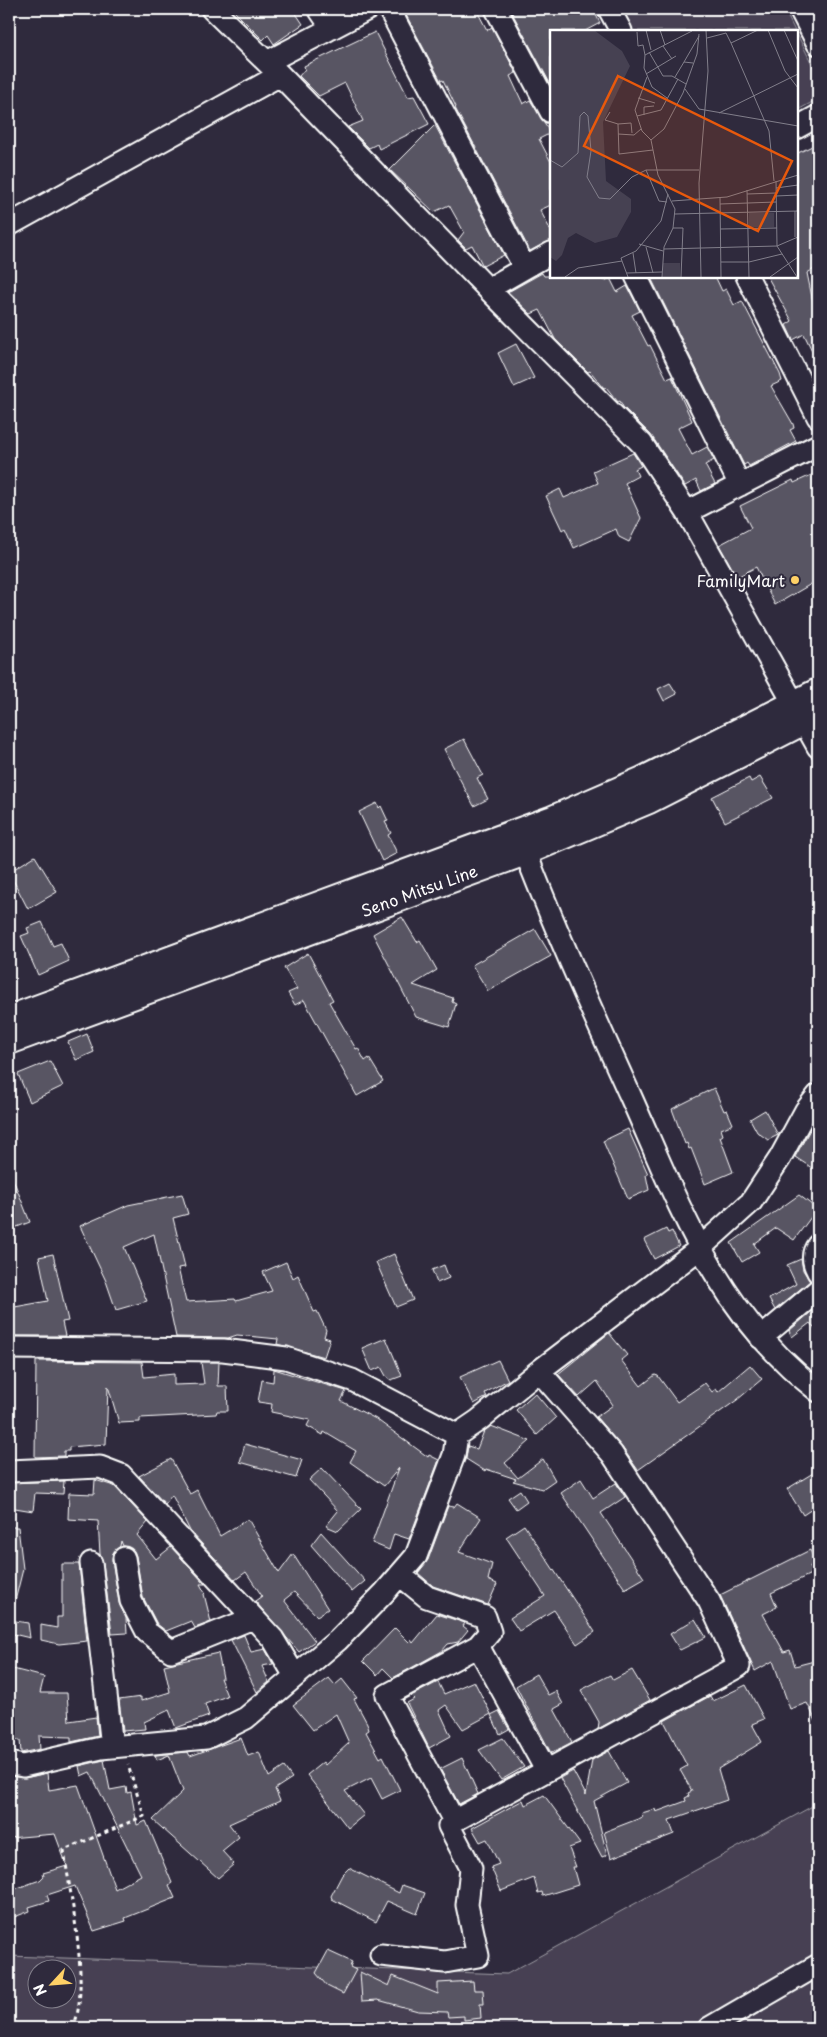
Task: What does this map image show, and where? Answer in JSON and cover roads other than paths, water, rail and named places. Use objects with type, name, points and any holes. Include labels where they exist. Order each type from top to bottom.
[{"type":"main road","name":"Seno Mitsu Line","points":[[9,1041],[521,842],[643,780],[805,713],[818,692]]},
{"type":"main road","name":"Seno Mitsu Line","points":[[9,1019],[521,842]]},
{"type":"street","points":[[212,9],[274,68],[488,289],[642,444],[687,512],[805,713],[818,747]]},
{"type":"street","points":[[319,9],[332,28]]},
{"type":"street","points":[[9,225],[274,68],[332,28],[368,9]]},
{"type":"street","points":[[389,9],[524,266]]},
{"type":"street","points":[[496,9],[550,110]]},
{"type":"street","points":[[609,9],[620,30]]},
{"type":"street","points":[[800,9],[818,44]]},
{"type":"street","points":[[797,127],[818,116]]},
{"type":"street","points":[[488,289],[524,266],[550,253]]},
{"type":"street","points":[[637,278],[740,485]]},
{"type":"street","points":[[748,278],[818,417]]},
{"type":"street","points":[[687,512],[818,445]]},
{"type":"street","points":[[521,842],[602,1034],[699,1249],[726,1293],[761,1338],[818,1391]]},
{"type":"street","points":[[9,1763],[23,1766],[117,1746],[206,1738],[246,1718],[338,1640],[416,1556],[454,1455],[457,1435],[480,1420],[539,1371],[699,1249],[751,1202],[780,1158],[806,1110],[818,1095]]},
{"type":"street","points":[[818,1245],[815,1248],[813,1262],[818,1272]]},
{"type":"street","points":[[761,1338],[818,1290]]},
{"type":"street","points":[[9,1348],[223,1350],[286,1358],[352,1380],[457,1435]]},
{"type":"street","points":[[381,1955],[445,1962],[478,1956],[466,1905],[472,1868],[449,1826],[454,1821],[546,1770],[739,1666],[709,1601],[612,1454],[539,1371]]},
{"type":"street","points":[[9,1471],[100,1468],[121,1475],[273,1639],[295,1676]]},
{"type":"street","points":[[124,1558],[135,1609],[147,1632],[172,1651],[253,1618]]},
{"type":"street","points":[[91,1563],[117,1746]]},
{"type":"street","points":[[400,1575],[427,1597],[485,1617],[490,1632],[478,1646],[387,1695],[454,1821]]},
{"type":"street","points":[[478,1646],[546,1770]]},
{"type":"street","points":[[709,2028],[818,1965]]},
{"type":"place","name":"FamilyMart","points":[[795,580]]}]
